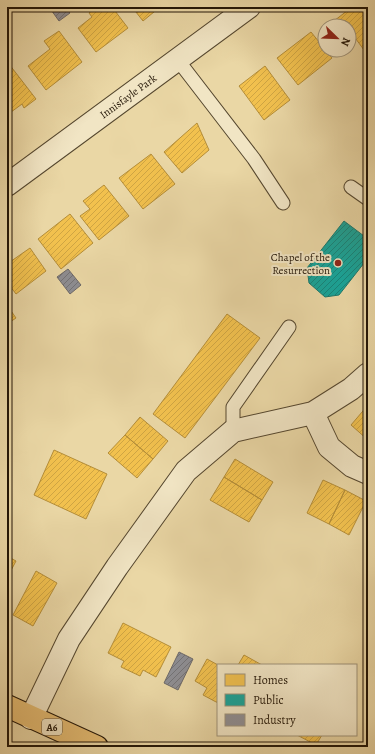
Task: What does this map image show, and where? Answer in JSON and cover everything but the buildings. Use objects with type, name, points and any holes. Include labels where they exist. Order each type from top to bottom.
[{"type":"main road","name":"A6","points":[[7,706],[97,747]]},
{"type":"street","name":"Innisfayle Park","points":[[7,185],[248,7]]},
{"type":"street","points":[[32,718],[69,639],[186,471],[233,431],[313,413],[352,389],[368,374]]},
{"type":"street","points":[[313,413],[329,447],[352,466],[368,473]]},
{"type":"lane","points":[[177,59],[254,159],[283,203]]},
{"type":"lane","points":[[351,187],[368,199]]},
{"type":"lane","points":[[233,431],[233,407],[289,327]]},
{"type":"place","name":"Chapel of the Resurrection","points":[[338,263]]}]
